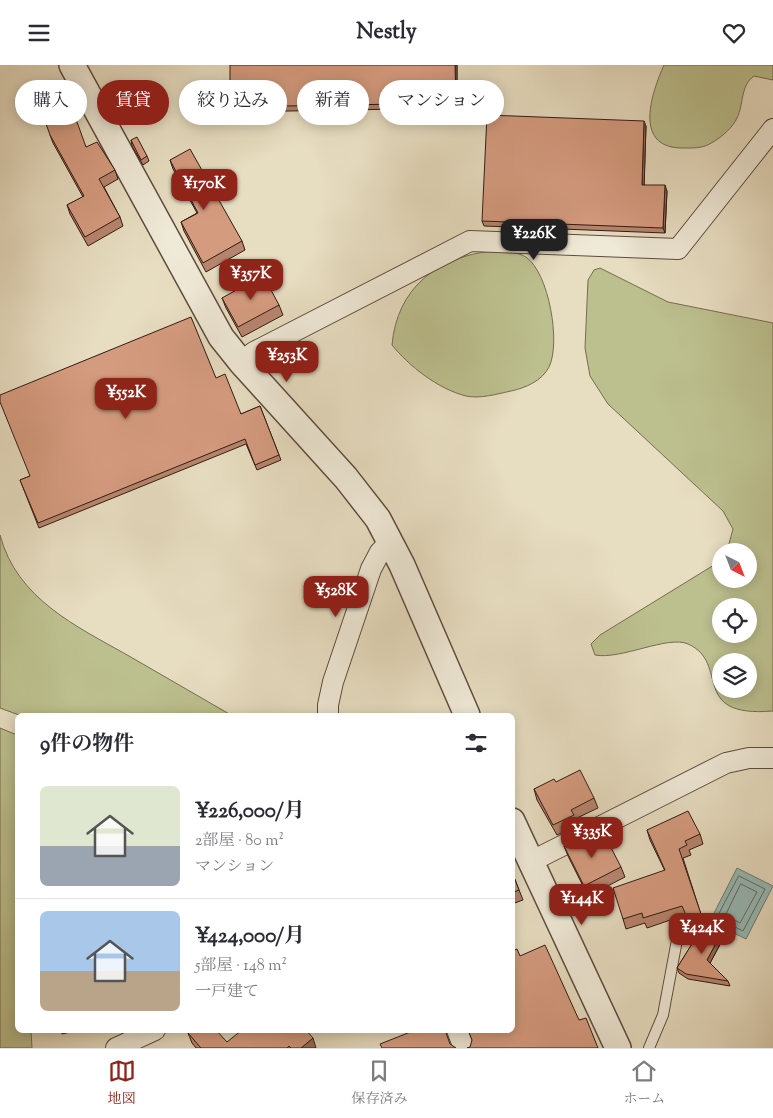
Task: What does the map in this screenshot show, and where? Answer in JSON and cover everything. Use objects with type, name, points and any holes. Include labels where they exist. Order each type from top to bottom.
[{"type":"street","points":[[72,65],[221,337],[241,362],[363,498],[391,541],[466,713]]},
{"type":"street","points":[[241,362],[254,352],[470,241],[678,249],[773,129]]},
{"type":"street","points":[[328,713],[333,682],[371,569],[380,552],[391,541]]},
{"type":"street","points":[[530,861],[726,763],[749,758],[773,758]]},
{"type":"street","points":[[515,828],[618,1048]]},
{"type":"street","points":[[116,1048],[148,1033]]},
{"type":"street","points":[[458,1033],[464,1048]]},
{"type":"lane","points":[[649,1048],[663,1015],[677,940]]},
{"type":"green space","points":[[664,65],[773,65],[773,80],[754,76],[750,80],[744,90],[737,118],[720,137],[701,147],[680,148],[665,145],[656,138],[651,128],[651,103]]},
{"type":"green space","points":[[492,251],[522,255],[534,265],[547,293],[551,309],[554,342],[552,356],[546,372],[538,380],[527,386],[489,396],[466,396],[455,393],[425,376],[399,353],[392,345],[395,325],[402,307],[411,292],[423,279],[438,268],[454,260],[472,254]]},
{"type":"green space","points":[[600,268],[668,302],[773,323],[773,711],[747,711],[730,706],[720,698],[757,698],[757,653],[712,653],[712,678],[701,653],[688,644],[679,642],[606,656],[595,655],[591,644],[600,635],[712,566],[712,588],[757,588],[758,543],[729,543],[733,529],[723,511],[608,404],[590,376],[585,348],[588,280],[594,270]]},
{"type":"green space","points":[[0,535],[8,557],[20,577],[51,608],[89,633],[228,713],[15,714],[0,708]]},
{"type":"green space","points":[[0,728],[15,734],[15,1033],[31,1033],[32,1048],[0,1048]]},
{"type":"water","points":[[737,868],[773,886],[746,939],[710,921]]},
{"type":"building","points":[[230,65],[455,65],[455,80],[379,80],[379,104],[369,105],[369,80],[297,80],[297,106],[287,106],[287,80],[230,80]]},
{"type":"building","points":[[504,116],[644,121],[642,185],[665,185],[663,228],[482,221],[487,125],[504,125]]},
{"type":"building","points":[[46,125],[78,125],[86,147],[97,142],[115,170],[99,179],[120,217],[85,237],[67,205],[84,196],[50,135]]},
{"type":"building","points":[[137,137],[147,156],[141,160],[131,140]]},
{"type":"building","points":[[190,149],[242,241],[203,263],[181,222],[198,213],[170,160]]},
{"type":"building","points":[[263,275],[279,305],[238,327],[222,298]]},
{"type":"building","points":[[191,317],[216,378],[225,374],[241,414],[260,406],[279,455],[255,465],[245,439],[38,523],[20,480],[30,476],[0,402],[0,395]]},
{"type":"building","points":[[580,770],[594,798],[571,810],[574,815],[553,825],[534,789],[554,779],[556,782]]},
{"type":"building","points":[[688,811],[700,834],[685,841],[687,845],[679,849],[702,917],[689,922],[682,906],[643,918],[642,913],[623,919],[613,888],[665,870],[647,830]]},
{"type":"building","points":[[585,836],[590,846],[606,838],[621,867],[584,886],[564,846]]},
{"type":"building","points":[[515,880],[519,890],[515,892]]},
{"type":"building","points":[[705,923],[722,932],[707,960],[728,981],[686,974],[677,968]]},
{"type":"building","points":[[545,945],[579,1020],[586,1018],[598,1048],[467,1048],[470,1047],[472,1040],[469,1033],[515,1033],[515,950],[517,949],[520,956]]},
{"type":"building","points":[[188,1033],[219,1033],[227,1042],[238,1033],[309,1033],[313,1038],[301,1048],[291,1048],[289,1046],[287,1048],[201,1048]]},
{"type":"building","points":[[408,1033],[446,1033],[450,1044],[456,1048],[382,1048],[380,1044]]}]
